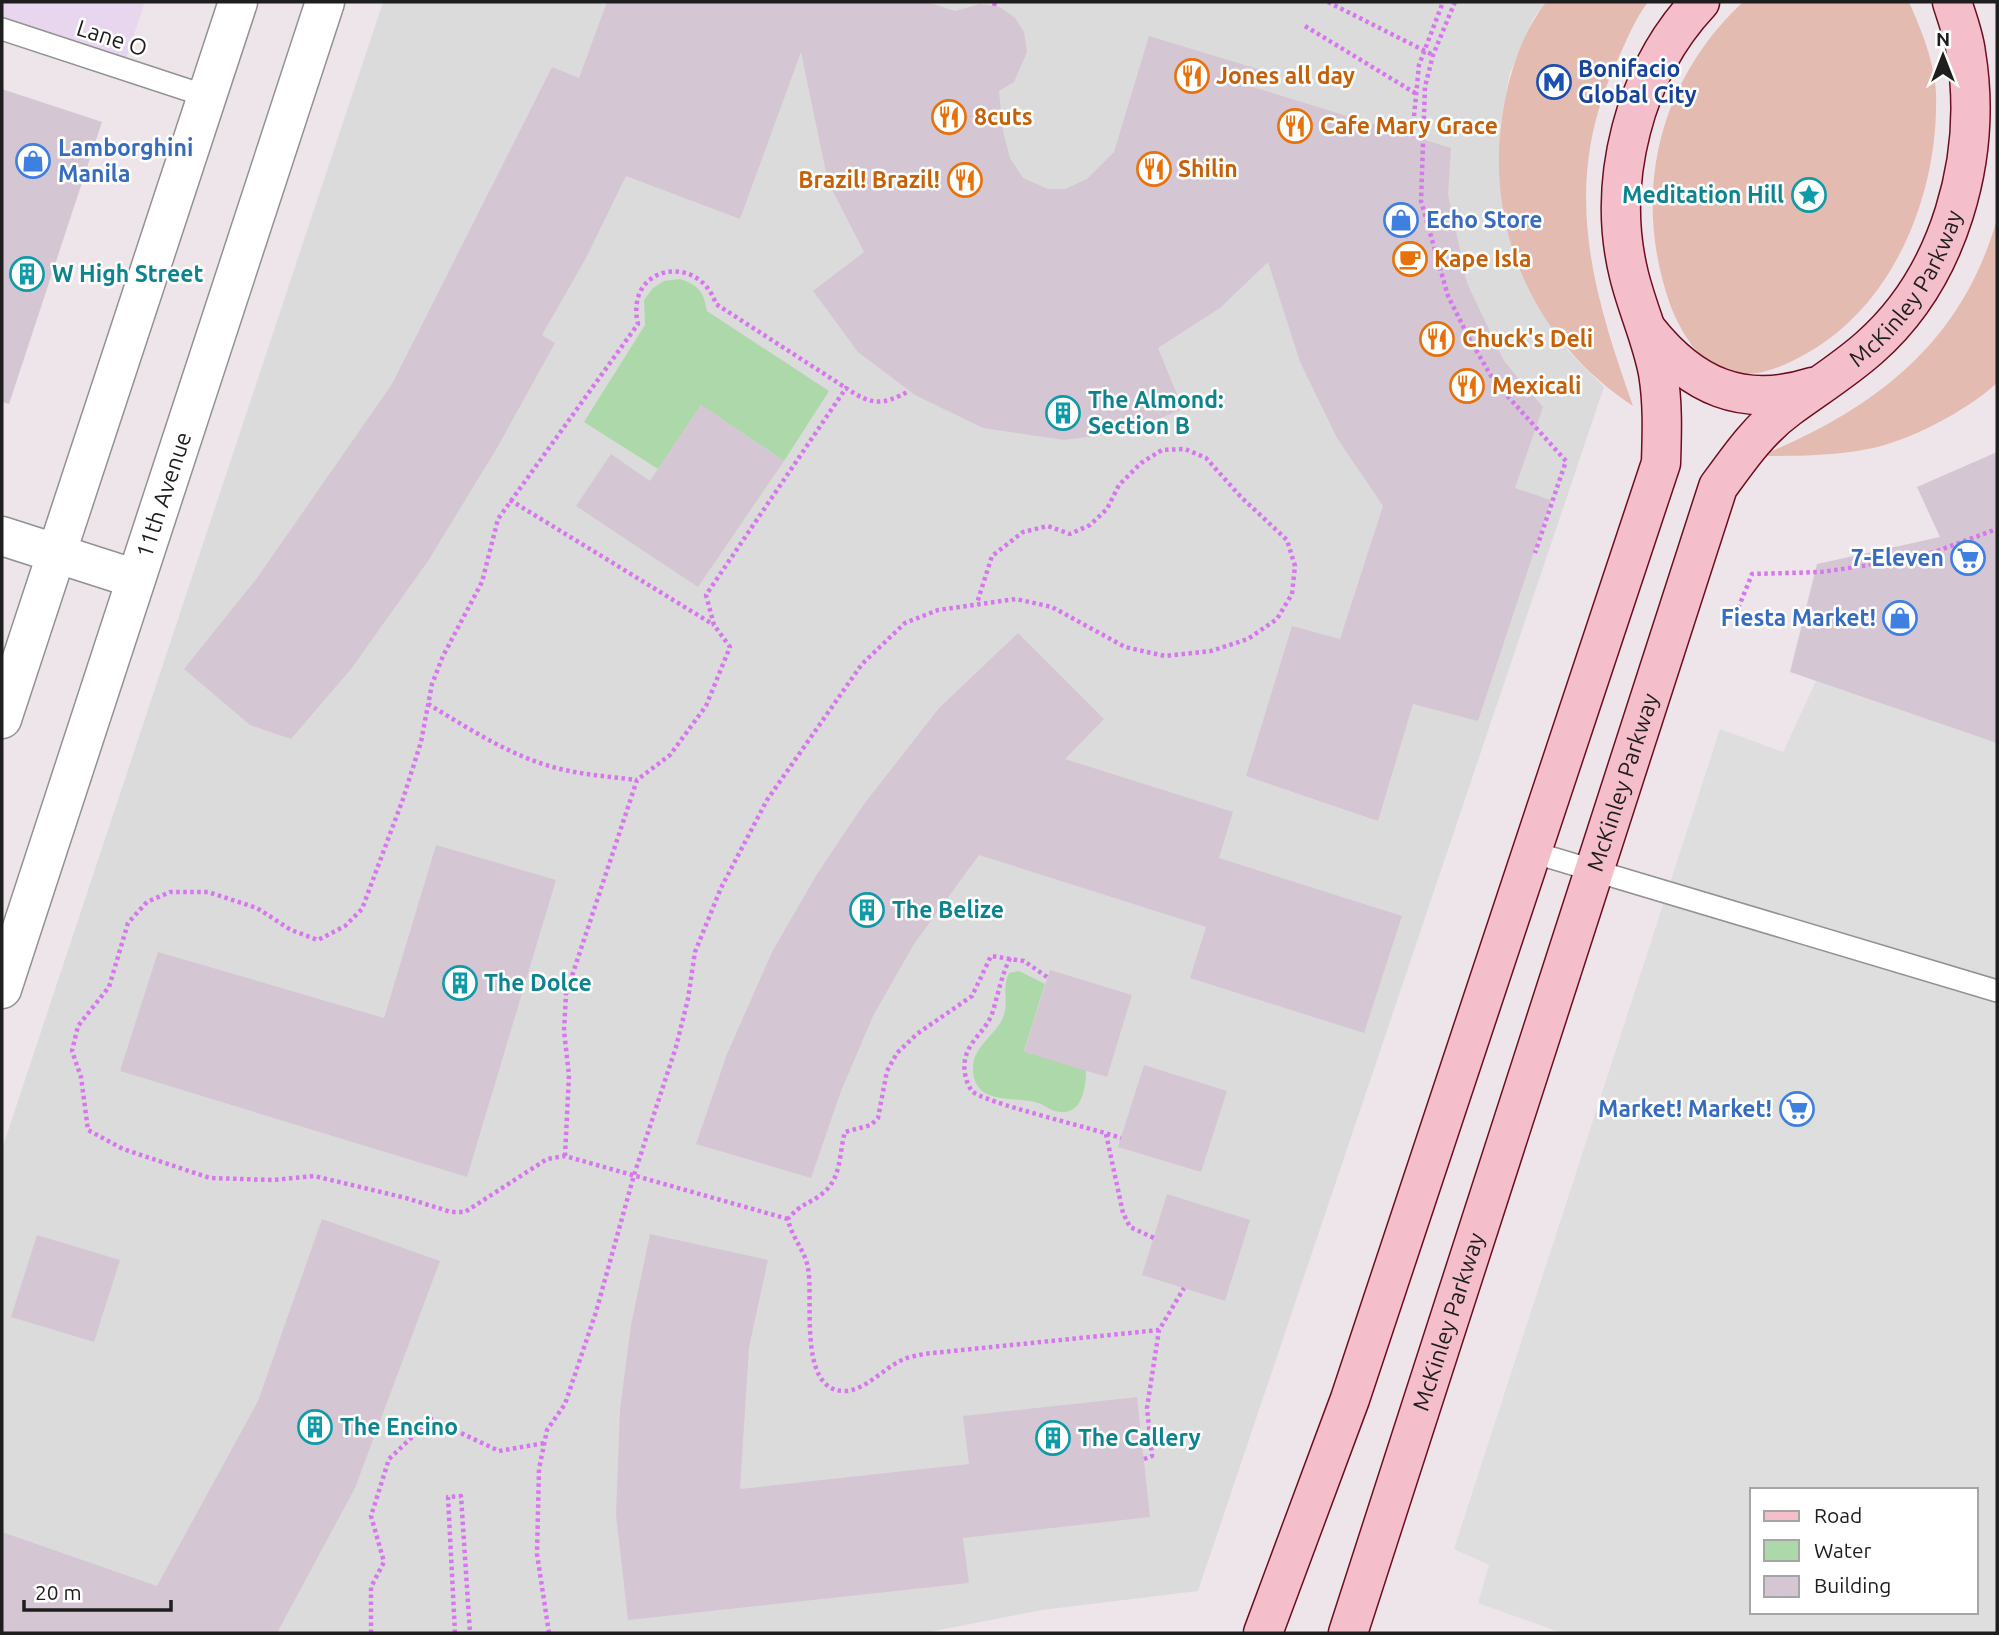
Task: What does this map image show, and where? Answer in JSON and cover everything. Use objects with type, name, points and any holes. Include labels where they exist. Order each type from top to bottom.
[{"type":"main road","points":[[1263,1633],[1354,1387],[1661,463],[1663,417],[1657,370],[1626,259],[1622,218],[1624,164],[1637,110],[1658,60],[1700,2]]},
{"type":"main road","name":"McKinley Parkway","points":[[1348,1633],[1476,1232],[1597,869],[1718,487],[1748,444],[1787,408],[1831,381],[1872,346],[1907,306],[1935,260],[1955,211],[1968,158],[1971,105],[1966,52],[1952,2]]},
{"type":"main road","points":[[1643,326],[1670,359],[1706,383],[1747,396],[1790,394],[1831,381]]},
{"type":"street","points":[[2,719],[238,2]]},
{"type":"street","name":"11th Avenue","points":[[2,989],[325,2]]},
{"type":"street","points":[[2,536],[135,579]]},
{"type":"lane","name":"Lane O","points":[[2,29],[206,96]]},
{"type":"lane","points":[[1532,852],[1597,869],[1997,991]]},
{"type":"path","points":[[1328,2],[1433,55]]},
{"type":"path","points":[[1412,137],[1419,65],[1443,2]]},
{"type":"path","points":[[1455,2],[1433,55],[1425,87],[1421,201],[1448,296],[1494,381],[1566,461],[1535,553]]},
{"type":"path","points":[[1305,26],[1415,93]]},
{"type":"path","points":[[909,391],[885,402],[866,401],[716,304],[711,291],[698,278],[680,271],[664,272],[647,281],[637,297],[635,311],[638,324],[498,519],[482,582],[443,656],[432,684],[421,742],[383,859],[362,909],[345,926],[318,940],[291,930],[257,908],[208,892],[170,892],[147,902],[128,923],[108,987],[79,1026],[72,1051],[81,1077],[88,1130],[123,1149],[210,1178],[273,1180],[314,1176],[406,1198],[451,1212],[465,1212],[547,1159],[565,1156],[788,1219],[805,1253],[809,1273],[812,1360],[819,1375],[832,1389],[847,1391],[900,1360],[923,1354],[1159,1329]]},
{"type":"path","points":[[565,1156],[569,1075],[564,1031],[566,994],[637,780],[670,755],[706,706],[730,647],[714,625],[706,596],[846,388]]},
{"type":"path","points":[[549,1633],[537,1554],[539,1469],[547,1430],[565,1404],[596,1312],[634,1175],[676,1047],[688,999],[695,951],[721,888],[767,800],[862,664],[905,623],[938,610],[1016,599],[1052,607],[1125,648],[1165,656],[1211,651],[1248,639],[1277,619],[1292,594],[1295,566],[1287,540],[1241,497],[1206,458],[1185,449],[1162,450],[1141,463],[1119,485],[1107,509],[1090,525],[1070,534],[1048,526],[1023,532],[992,556],[977,603]]},
{"type":"path","points":[[510,499],[714,625]]},
{"type":"path","points":[[1733,621],[1752,574],[1821,572],[1918,558],[1997,529]]},
{"type":"path","points":[[428,704],[470,730],[538,763],[584,774],[637,780]]},
{"type":"path","points":[[788,1219],[801,1204],[824,1193],[834,1178],[842,1158],[845,1132],[871,1125],[878,1118],[887,1071],[897,1053],[917,1034],[972,996],[992,956],[1024,961],[1047,977]]},
{"type":"path","points":[[1010,958],[997,989],[992,1016],[970,1044],[965,1060],[965,1075],[972,1091],[987,1101],[1028,1109],[1121,1138]]},
{"type":"path","points":[[1106,1133],[1123,1213],[1130,1227],[1154,1238]]},
{"type":"path","points":[[1143,1459],[1152,1456],[1147,1408],[1159,1329],[1184,1288]]},
{"type":"path","points":[[372,1633],[372,1587],[384,1562],[372,1516],[389,1459],[431,1419],[499,1451],[545,1443]]},
{"type":"path","points":[[455,1633],[448,1497],[461,1496],[470,1633]]},
{"type":"shaded area","points":[[2,2],[145,2],[126,59],[2,18]]},
{"type":"shaded area","points":[[383,2],[1546,2],[1534,17],[1510,73],[1499,132],[1568,351],[1604,387],[1198,1591],[1042,1610],[924,1633],[2,1633],[2,1149]]},
{"type":"shaded area","points":[[1546,2],[1648,2],[1627,39],[1599,108],[1590,151],[1586,194],[1588,236],[1595,277],[1605,319],[1633,406],[1598,379],[1567,348],[1542,313],[1522,275],[1509,235],[1501,193],[1499,149],[1504,105],[1519,51]]},
{"type":"shaded area","points":[[1743,2],[1909,2],[1930,58],[1936,93],[1930,168],[1906,241],[1888,274],[1866,304],[1840,331],[1789,363],[1747,374],[1715,367],[1706,361],[1685,335],[1671,307],[1659,266],[1653,224],[1654,183],[1660,143],[1672,105],[1690,68],[1714,34]]},
{"type":"shaded area","points":[[1997,219],[1997,383],[1954,414],[1901,440],[1855,451],[1801,456],[1760,456],[1841,417],[1876,393],[1908,366],[1937,336],[1961,302],[1981,263]]},
{"type":"shaded area","name":"Market! Market!","points":[[1816,681],[1997,742],[1997,1633],[1562,1633],[1478,1603],[1489,1565],[1454,1549],[1720,729],[1783,752]]},
{"type":"water","points":[[680,279],[699,290],[707,311],[829,391],[784,461],[701,405],[658,469],[584,422],[645,325],[644,300],[653,288],[664,281]]},
{"type":"water","points":[[1019,971],[1045,984],[1024,1051],[1086,1070],[1083,1095],[1076,1107],[1070,1111],[1062,1112],[1038,1103],[988,1095],[975,1082],[973,1070],[976,1055],[1002,1020],[1009,973]]},
{"type":"building","name":"The Almond: Section B","points":[[607,2],[927,2],[955,11],[980,4],[1000,7],[1015,18],[1024,32],[1027,52],[1014,82],[999,91],[1003,131],[1010,158],[1023,178],[1048,189],[1065,189],[1087,179],[1114,152],[1149,36],[1258,69],[1253,87],[1451,148],[1448,194],[1467,283],[1504,361],[1543,407],[1515,488],[1551,500],[1478,721],[1413,704],[1378,821],[1246,776],[1292,626],[1340,639],[1383,506],[1337,438],[1300,362],[1268,262],[1220,308],[1158,348],[1183,409],[1126,432],[1064,440],[983,428],[915,395],[858,352],[813,291],[864,252],[828,182],[801,52],[740,219],[626,176],[586,258],[542,335],[555,343],[497,448],[428,561],[351,669],[291,739],[250,725],[184,669],[257,578],[392,384],[552,67],[579,78]]},
{"type":"building","name":"W High Street","points":[[2,89],[102,122],[9,404],[2,402]]},
{"type":"building","points":[[701,405],[784,461],[698,587],[576,506],[611,454],[650,481]]},
{"type":"building","name":"Fiesta Market!","points":[[1997,452],[1997,743],[1790,672],[1817,564],[1940,537],[1917,487]]},
{"type":"building","points":[[1018,633],[1104,719],[1065,759],[1233,812],[1219,858],[1402,916],[1364,1033],[1190,978],[1206,927],[979,855],[914,944],[873,1016],[841,1091],[811,1178],[696,1144],[727,1054],[772,952],[817,874],[864,804],[939,708]]},
{"type":"building","name":"The Dolce","points":[[436,845],[556,880],[467,1177],[120,1071],[158,952],[384,1018]]},
{"type":"building","points":[[1050,970],[1132,995],[1107,1077],[1024,1052]]},
{"type":"building","points":[[1144,1065],[1227,1091],[1201,1172],[1118,1147]]},
{"type":"building","points":[[1167,1194],[1250,1220],[1225,1301],[1142,1275]]},
{"type":"building","name":"The Encino","points":[[322,1219],[440,1261],[355,1488],[277,1633],[2,1633],[2,1532],[157,1586],[258,1401]]},
{"type":"building","name":"The Callery","points":[[650,1234],[768,1260],[749,1347],[740,1489],[969,1464],[963,1416],[1137,1397],[1150,1517],[963,1538],[969,1583],[628,1620],[616,1515],[620,1409],[631,1325]]},
{"type":"building","points":[[37,1235],[120,1260],[94,1342],[11,1317]]},
{"type":"place","name":"Jones all day","points":[[1192,76]]},
{"type":"place","name":"Bonifacio Global City","points":[[1554,82]]},
{"type":"place","name":"8cuts","points":[[949,117]]},
{"type":"place","name":"Cafe Mary Grace","points":[[1295,126]]},
{"type":"place","name":"Lamborghini Manila","points":[[33,161]]},
{"type":"place","name":"Shilin","points":[[1154,169]]},
{"type":"place","name":"Brazil! Brazil!","points":[[965,180]]},
{"type":"place","name":"Meditation Hill","points":[[1809,195]]},
{"type":"place","name":"Echo Store","points":[[1401,220]]},
{"type":"place","name":"Kape Isla","points":[[1410,259]]},
{"type":"place","name":"W High Street","points":[[27,274]]},
{"type":"place","name":"Chuck's Deli","points":[[1437,339]]},
{"type":"place","name":"Mexicali","points":[[1467,386]]},
{"type":"place","name":"The Almond: Section B","points":[[1063,413]]},
{"type":"place","name":"7-Eleven","points":[[1968,558]]},
{"type":"place","name":"Fiesta Market!","points":[[1900,618]]},
{"type":"place","name":"The Belize","points":[[867,910]]},
{"type":"place","name":"The Dolce","points":[[460,983]]},
{"type":"place","name":"Market! Market!","points":[[1797,1109]]},
{"type":"place","name":"The Encino","points":[[315,1427]]},
{"type":"place","name":"The Callery","points":[[1053,1438]]}]
